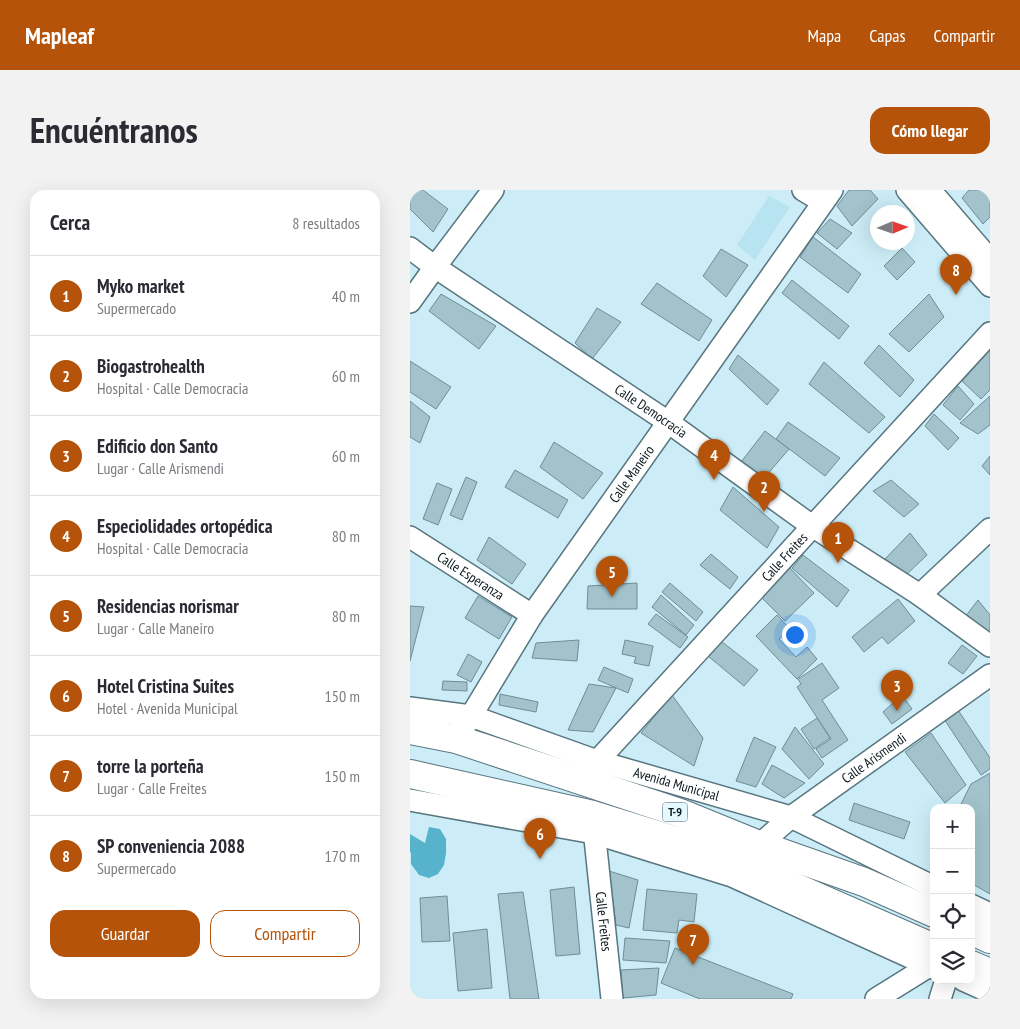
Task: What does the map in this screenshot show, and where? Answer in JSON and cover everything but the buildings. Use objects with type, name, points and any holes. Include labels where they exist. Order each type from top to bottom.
[{"type":"highway","name":"Avenida Municipal","points":[[410,730],[456,740],[680,813],[759,845],[864,882],[930,911]]},
{"type":"highway","name":"T-9","points":[[419,776],[594,824],[693,846],[711,852],[772,877],[930,959]]},
{"type":"highway","points":[[975,967],[990,973]]},
{"type":"street","points":[[410,302],[493,190]]},
{"type":"street","points":[[803,190],[827,196]]},
{"type":"street","points":[[907,190],[990,286]]},
{"type":"street","points":[[930,190],[990,260]]},
{"type":"street","name":"Calle Maneiro","points":[[456,740],[532,615],[827,196]]},
{"type":"street","name":"Calle Democracia","points":[[410,248],[668,422],[812,526],[920,595],[990,646]]},
{"type":"street","name":"Calle Freites","points":[[579,781],[990,333]]},
{"type":"street","points":[[920,595],[990,528]]},
{"type":"street","name":"Calle Esperanza","points":[[410,537],[532,615]]},
{"type":"street","name":"Calle Arismendi","points":[[759,845],[791,817],[990,675]]},
{"type":"street","name":"Avenida Municipal","points":[[410,708],[471,716],[596,761],[791,817],[930,885]]},
{"type":"street","points":[[410,799],[419,776]]},
{"type":"street","name":"T-9","points":[[410,799],[594,824]]},
{"type":"street","name":"Calle Freites","points":[[594,824],[612,999]]},
{"type":"street","points":[[876,999],[930,963]]},
{"type":"street","points":[[940,999],[945,984]]},
{"type":"street","points":[[973,984],[990,992]]},
{"type":"shaded area","points":[[769,196],[790,207],[755,260],[737,245]]},
{"type":"water","points":[[429,827],[440,829],[446,839],[446,853],[444,865],[438,874],[429,878],[419,875],[411,864],[410,834],[425,843]]},
{"type":"place","name":"SP conveniencia 2088","points":[[956,295]]},
{"type":"place","name":"Especiolidades ortopédica","points":[[714,480]]},
{"type":"place","name":"Biogastrohealth","points":[[764,512]]},
{"type":"place","name":"Myko market","points":[[838,563]]},
{"type":"place","name":"Residencias norismar","points":[[612,597]]},
{"type":"place","name":"Edificio don Santo","points":[[897,711]]},
{"type":"place","name":"Hotel Cristina Suites","points":[[540,859]]},
{"type":"place","name":"torre la porteña","points":[[693,965]]}]
